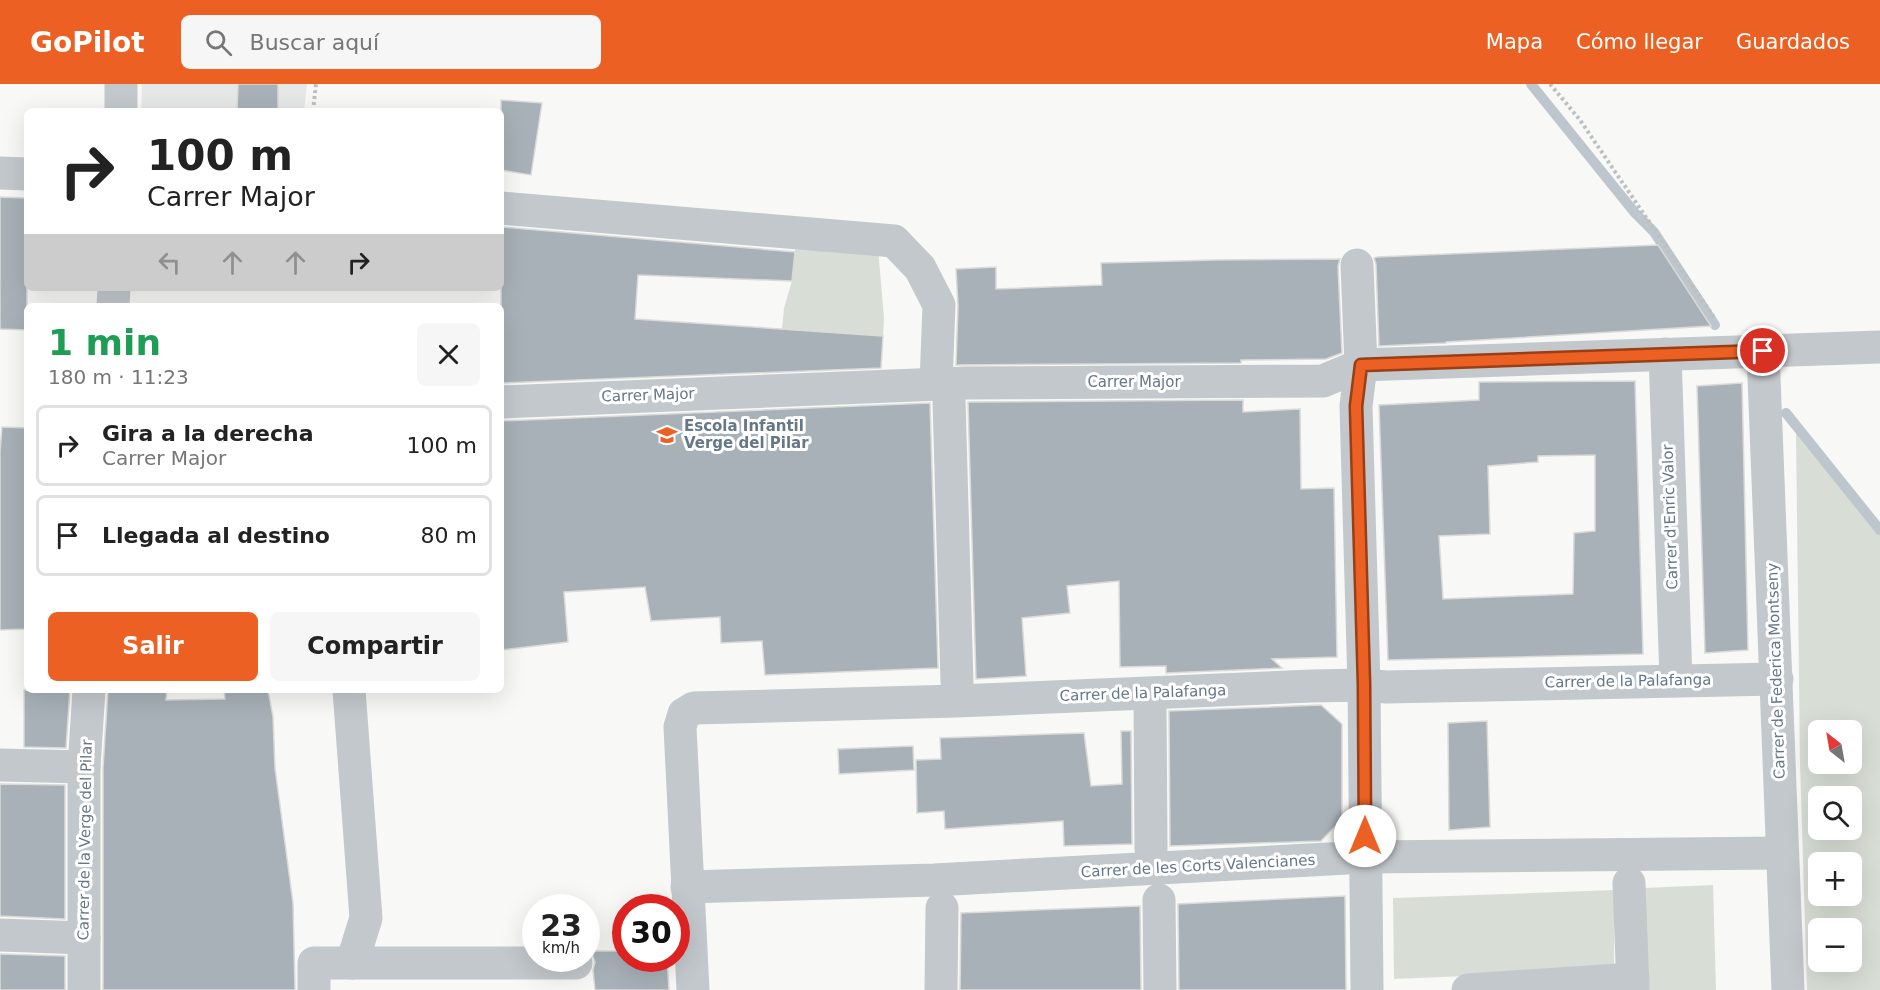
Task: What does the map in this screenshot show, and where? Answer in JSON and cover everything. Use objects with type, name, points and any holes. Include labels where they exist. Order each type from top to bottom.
[{"type":"street","points":[[121,84],[121,108]]},
{"type":"street","points":[[0,173],[24,174]]},
{"type":"street","points":[[504,208],[894,241],[920,268],[939,305],[957,682]]},
{"type":"street","points":[[1357,265],[1361,365],[1356,406],[1364,685],[1367,990]]},
{"type":"street","name":"Carrer Major","points":[[504,402],[1323,381],[1361,365],[1880,347]]},
{"type":"street","name":"Carrer de Federica Montseny","points":[[1750,352],[1777,679],[1781,853],[1788,990]]},
{"type":"street","name":"Carrer d'Enric Valor","points":[[1665,354],[1676,680]]},
{"type":"street","name":"Carrer de la Palafanga","points":[[687,887],[680,727],[684,714],[694,708],[957,701],[1364,685],[1386,687],[1777,679]]},
{"type":"street","name":"Carrer de la Verge del Pilar","points":[[84,990],[84,767],[89,693]]},
{"type":"street","points":[[349,693],[366,918],[352,963]]},
{"type":"street","points":[[1150,700],[1151,849]]},
{"type":"street","points":[[0,765],[84,767]]},
{"type":"street","name":"Carrer de les Corts Valencianes","points":[[687,887],[934,880],[1366,857],[1781,853]]},
{"type":"street","points":[[1468,990],[1633,985],[1629,883]]},
{"type":"street","points":[[687,887],[693,990]]},
{"type":"street","points":[[1159,900],[1160,990]]},
{"type":"street","points":[[940,990],[942,908]]},
{"type":"street","points":[[0,935],[84,938]]},
{"type":"street","points":[[314,990],[314,963],[522,963]]},
{"type":"path","points":[[313,108],[316,84]]},
{"type":"path","points":[[1550,84],[1580,120],[1750,352]]},
{"type":"shaded area","points":[[142,84],[307,84],[304,108],[141,108]]},
{"type":"shaded area","points":[[796,242],[878,248],[884,318],[883,336],[782,329],[784,308],[792,281]]},
{"type":"shaded area","points":[[1796,433],[1880,530],[1880,990],[1807,990],[1800,764]]},
{"type":"shaded area","points":[[1713,885],[1716,990],[1646,990],[1643,888]]},
{"type":"shaded area","points":[[1614,890],[1614,970],[1394,979],[1393,898]]},
{"type":"building","points":[[238,84],[278,84],[278,108],[237,108]]},
{"type":"building","points":[[501,100],[542,103],[531,175],[504,170],[504,108],[501,108]]},
{"type":"building","points":[[0,197],[24,198],[24,291],[27,291],[27,303],[24,303],[24,330],[0,329]]},
{"type":"building","points":[[504,227],[795,252],[792,281],[638,275],[635,319],[883,336],[881,368],[504,383],[504,303],[501,303],[501,291],[504,291]]},
{"type":"building","points":[[1658,245],[1711,326],[1379,346],[1374,258]]},
{"type":"building","points":[[1340,259],[1338,266],[1342,353],[1326,359],[1241,360],[1241,363],[956,365],[958,306],[956,269],[996,267],[996,289],[1102,285],[1101,263]]},
{"type":"building","points":[[1635,381],[1643,654],[1388,660],[1379,405],[1479,400],[1479,382]],"holes":[[[1595,455],[1595,531],[1574,533],[1573,594],[1443,599],[1439,536],[1490,534],[1488,466],[1538,462],[1538,456]]]},
{"type":"building","points":[[1742,383],[1748,650],[1705,653],[1697,386]]},
{"type":"building","points":[[1243,400],[1243,412],[1300,409],[1301,489],[1334,488],[1337,657],[1272,659],[1282,668],[1166,673],[1166,666],[1120,667],[1119,581],[1067,586],[1070,613],[1022,618],[1026,676],[976,679],[968,402]]},
{"type":"building","points":[[930,403],[938,668],[765,675],[762,641],[721,643],[720,617],[651,621],[645,587],[564,592],[568,642],[504,650],[504,421]]},
{"type":"building","points":[[2,427],[24,428],[24,629],[0,630]]},
{"type":"building","points":[[24,693],[70,693],[66,748],[24,747]]},
{"type":"building","points":[[108,693],[167,693],[166,700],[225,699],[224,693],[269,693],[273,717],[275,768],[293,903],[295,990],[103,990],[103,768]]},
{"type":"building","points":[[1321,705],[1342,724],[1342,819],[1321,841],[1170,846],[1169,711]]},
{"type":"building","points":[[1487,721],[1490,827],[1449,830],[1448,723]]},
{"type":"building","points":[[1121,731],[1131,731],[1132,844],[1064,846],[1063,821],[945,829],[944,811],[917,813],[916,760],[941,759],[940,738],[1084,733],[1091,786],[1122,784]]},
{"type":"building","points":[[913,746],[914,770],[839,774],[838,749]]},
{"type":"building","points":[[0,784],[65,785],[65,919],[0,916]]},
{"type":"building","points":[[1345,896],[1346,990],[1179,990],[1178,904]]},
{"type":"building","points":[[1140,906],[1141,990],[960,990],[961,913]]},
{"type":"building","points":[[600,951],[612,951],[612,972],[668,972],[669,990],[595,990],[593,972],[600,972]]},
{"type":"building","points":[[0,954],[65,956],[65,990],[0,990]]},
{"type":"waterway","points":[[1531,84],[1635,213],[1654,232],[1715,325]]},
{"type":"waterway","points":[[1786,413],[1880,530]]},
{"type":"place","name":"Escola Infantil Verge del Pilar","points":[[667,435]]},
{"type":"route","points":[[1365,836],[1364,685],[1356,406],[1361,365],[1763,351]]}]
